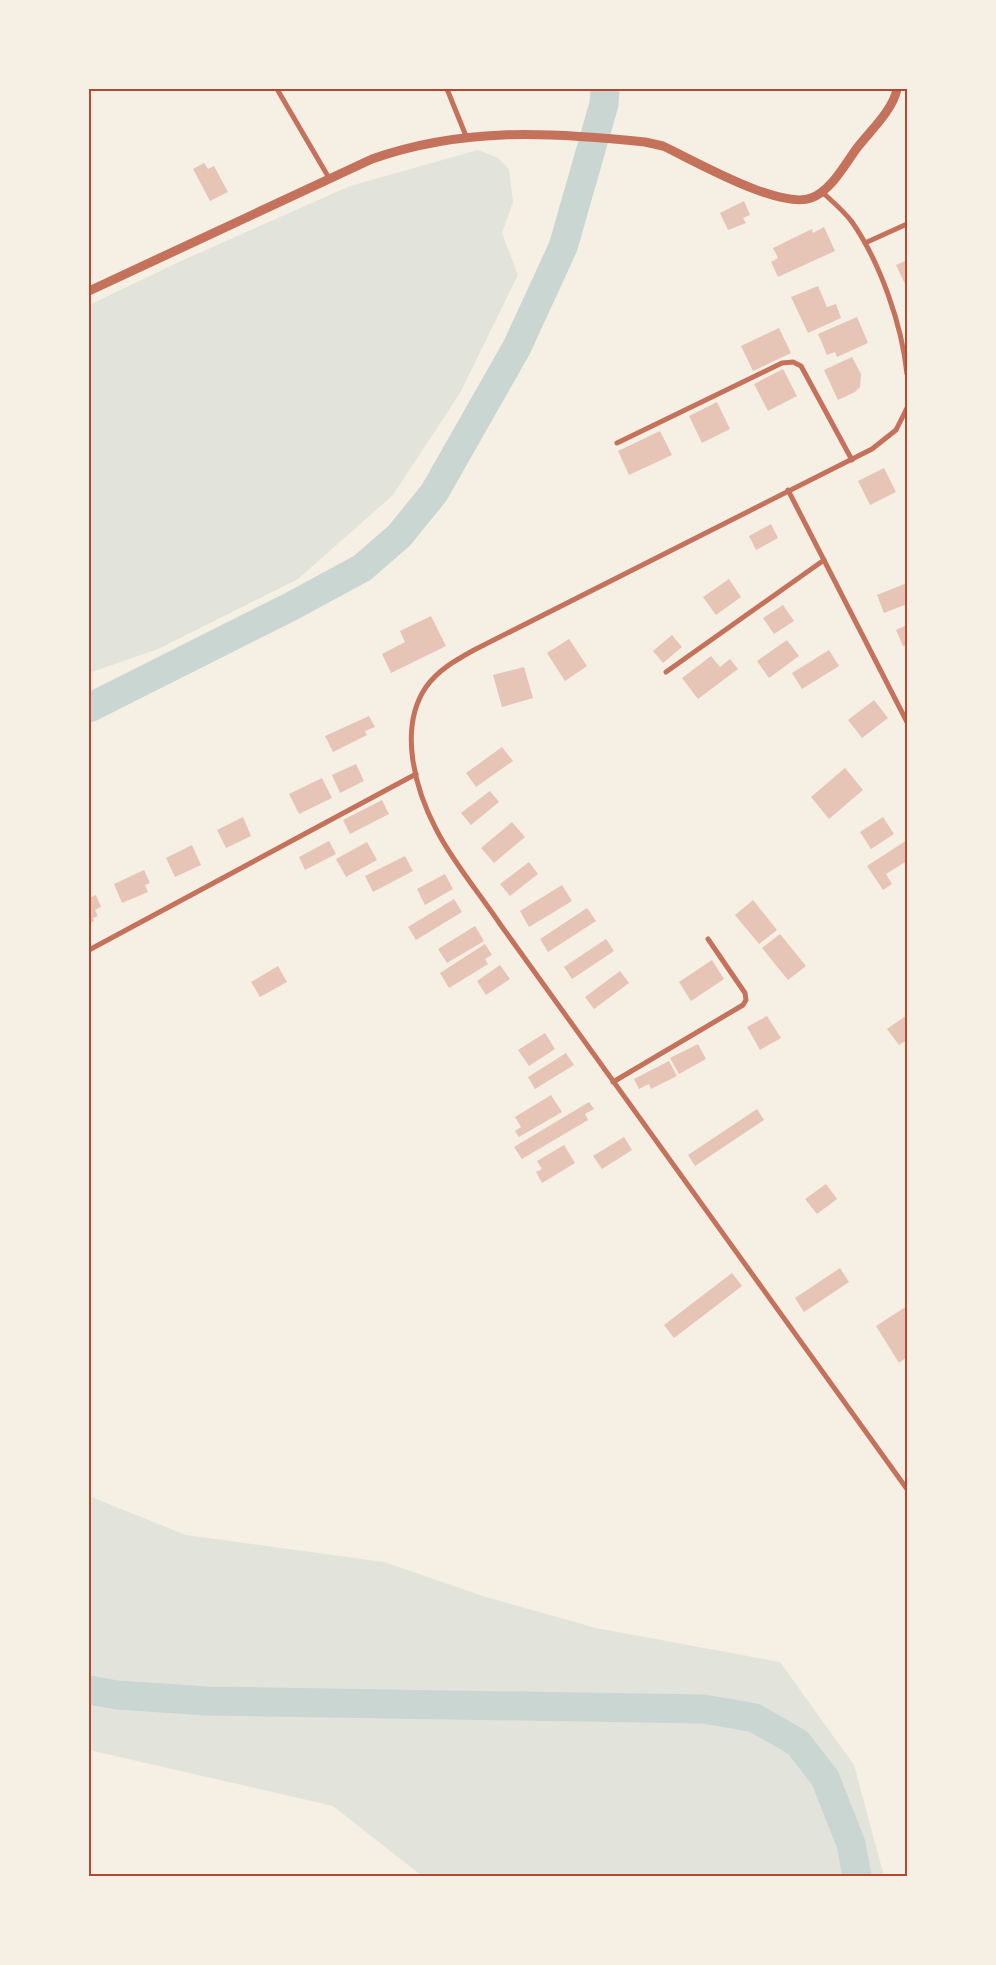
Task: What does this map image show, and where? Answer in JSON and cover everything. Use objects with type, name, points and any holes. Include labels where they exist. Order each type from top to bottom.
[{"type":"street","points":[[277,89],[330,178]]},
{"type":"street","points":[[447,89],[466,136]]},
{"type":"street","points":[[89,291],[330,178],[396,151],[466,136],[508,134],[556,135],[625,140],[663,146],[770,196],[784,200],[800,201],[812,198],[822,192],[890,105],[897,89]]},
{"type":"street","points":[[822,192],[851,221],[876,265],[891,309],[907,374]]},
{"type":"street","points":[[865,244],[907,224]]},
{"type":"street","points":[[617,443],[782,363],[793,362],[801,366],[852,460]]},
{"type":"street","points":[[907,408],[896,430],[887,439],[852,460],[788,490],[474,650],[444,668],[426,687],[412,722],[412,749],[416,774],[423,800],[436,830],[500,924],[907,1489]]},
{"type":"street","points":[[788,490],[907,722]]},
{"type":"street","points":[[666,672],[824,560]]},
{"type":"street","points":[[89,950],[416,774]]},
{"type":"street","points":[[613,1082],[743,1005],[746,1000],[745,993],[708,939]]},
{"type":"shaded area","points":[[478,150],[498,158],[509,169],[513,202],[502,233],[518,275],[460,393],[393,495],[298,579],[158,649],[89,673],[89,305],[181,261],[350,186]]},
{"type":"shaded area","points":[[89,1496],[186,1535],[384,1562],[486,1597],[596,1628],[780,1662],[854,1765],[884,1876],[422,1876],[333,1806],[89,1750]]},
{"type":"building","points":[[204,163],[208,169],[214,166],[228,192],[210,201],[193,169]]},
{"type":"building","points":[[744,201],[750,215],[743,218],[746,223],[728,230],[720,213]]},
{"type":"building","points":[[824,227],[835,251],[778,277],[771,262],[778,258],[773,248],[812,229],[813,233]]},
{"type":"building","points":[[907,260],[907,283],[905,284],[896,265]]},
{"type":"building","points":[[818,286],[827,307],[836,304],[841,318],[808,333],[791,297]]},
{"type":"building","points":[[857,317],[868,343],[837,357],[835,352],[827,355],[818,334]]},
{"type":"building","points":[[779,328],[791,353],[753,371],[741,346]]},
{"type":"building","points":[[852,357],[861,374],[860,387],[855,392],[838,400],[824,370]]},
{"type":"building","points":[[783,369],[797,396],[768,411],[754,384]]},
{"type":"building","points":[[717,402],[730,429],[702,443],[689,416]]},
{"type":"building","points":[[660,431],[672,455],[629,475],[618,451]]},
{"type":"building","points":[[884,468],[896,492],[870,505],[858,481]]},
{"type":"building","points":[[771,524],[778,538],[756,550],[749,536]]},
{"type":"building","points":[[729,579],[741,597],[716,615],[703,597]]},
{"type":"building","points":[[907,583],[907,604],[884,613],[877,595]]},
{"type":"building","points":[[783,605],[794,621],[774,634],[763,618]]},
{"type":"building","points":[[431,616],[446,646],[391,673],[382,654],[405,642],[400,631]]},
{"type":"building","points":[[907,625],[907,645],[903,646],[896,630]]},
{"type":"building","points":[[672,635],[682,647],[663,663],[653,651]]},
{"type":"building","points":[[569,639],[587,666],[565,681],[547,653]]},
{"type":"building","points":[[787,640],[799,656],[769,678],[757,661]]},
{"type":"building","points":[[829,650],[839,666],[802,689],[792,673]]},
{"type":"building","points":[[711,656],[720,667],[730,659],[738,669],[698,699],[682,678]]},
{"type":"building","points":[[524,667],[533,698],[502,707],[493,675]]},
{"type":"building","points":[[874,700],[888,718],[862,738],[848,720]]},
{"type":"building","points":[[369,716],[375,727],[365,731],[367,735],[333,752],[325,736]]},
{"type":"building","points":[[502,747],[513,761],[476,787],[466,773]]},
{"type":"building","points":[[356,764],[364,781],[340,793],[332,775]]},
{"type":"building","points":[[845,768],[863,790],[829,819],[811,797]]},
{"type":"building","points":[[322,778],[332,798],[299,814],[289,794]]},
{"type":"building","points":[[490,791],[499,802],[471,825],[461,813]]},
{"type":"building","points":[[382,800],[389,814],[350,834],[343,820]]},
{"type":"building","points":[[243,817],[251,836],[226,848],[217,830]]},
{"type":"building","points":[[883,817],[894,834],[871,849],[860,832]]},
{"type":"building","points":[[512,822],[525,837],[494,863],[481,848]]},
{"type":"building","points":[[907,840],[907,861],[886,874],[892,884],[883,890],[867,866]]},
{"type":"building","points":[[329,841],[336,854],[305,870],[299,857]]},
{"type":"building","points":[[367,842],[377,860],[346,877],[336,859]]},
{"type":"building","points":[[192,845],[201,865],[175,877],[166,858]]},
{"type":"building","points":[[405,856],[413,871],[373,892],[365,876]]},
{"type":"building","points":[[529,862],[538,874],[510,896],[500,884]]},
{"type":"building","points":[[144,870],[150,883],[145,885],[148,892],[122,903],[114,884]]},
{"type":"building","points":[[445,874],[453,889],[425,905],[417,889]]},
{"type":"building","points":[[562,885],[572,901],[529,927],[520,911]]},
{"type":"building","points":[[96,895],[101,907],[95,910],[98,916],[93,918],[94,921],[89,924],[89,898]]},
{"type":"building","points":[[454,899],[462,912],[416,940],[408,927]]},
{"type":"building","points":[[753,900],[777,930],[759,944],[735,915]]},
{"type":"building","points":[[587,908],[596,921],[548,952],[540,939]]},
{"type":"building","points":[[475,926],[484,941],[447,963],[438,949]]},
{"type":"building","points":[[780,934],[806,966],[788,980],[762,948]]},
{"type":"building","points":[[606,939],[614,951],[572,979],[564,967]]},
{"type":"building","points":[[485,944],[492,955],[485,959],[488,964],[449,988],[440,973]]},
{"type":"building","points":[[712,960],[724,979],[691,1001],[679,982]]},
{"type":"building","points":[[500,965],[510,979],[486,995],[477,981]]},
{"type":"building","points":[[278,966],[287,982],[260,997],[251,982]]},
{"type":"building","points":[[620,971],[629,983],[594,1009],[585,997]]},
{"type":"building","points":[[907,1015],[907,1040],[899,1045],[887,1029]]},
{"type":"building","points":[[767,1016],[781,1038],[760,1050],[747,1027]]},
{"type":"building","points":[[545,1033],[555,1049],[529,1066],[518,1050]]},
{"type":"building","points":[[698,1044],[706,1059],[679,1074],[670,1058]]},
{"type":"building","points":[[566,1053],[574,1065],[535,1089],[528,1077]]},
{"type":"building","points":[[669,1061],[677,1076],[651,1089],[649,1084],[639,1089],[634,1079]]},
{"type":"building","points":[[551,1095],[562,1112],[519,1137],[515,1131],[521,1127],[515,1117]]},
{"type":"building","points":[[589,1102],[594,1109],[585,1114],[588,1120],[522,1159],[514,1147]]},
{"type":"building","points":[[757,1109],[764,1120],[695,1166],[688,1155]]},
{"type":"building","points":[[624,1137],[632,1150],[602,1169],[593,1156]]},
{"type":"building","points":[[564,1145],[575,1163],[542,1183],[536,1172],[542,1169],[537,1161]]},
{"type":"building","points":[[826,1184],[837,1199],[817,1214],[805,1199]]},
{"type":"building","points":[[840,1268],[849,1282],[804,1312],[795,1298]]},
{"type":"building","points":[[732,1273],[742,1286],[674,1338],[664,1325]]},
{"type":"building","points":[[907,1306],[907,1357],[899,1363],[876,1326]]},
{"type":"waterway","points":[[89,708],[290,607],[362,568],[399,536],[434,493],[517,347],[563,247],[604,104],[605,89]]},
{"type":"waterway","points":[[89,1690],[117,1695],[207,1701],[704,1709],[755,1718],[798,1743],[825,1778],[851,1844],[857,1876]]}]
